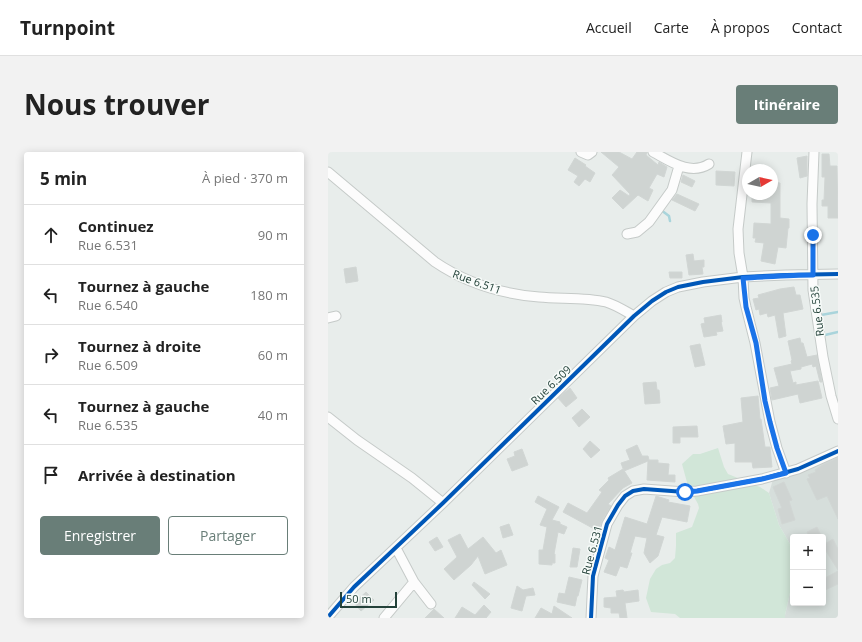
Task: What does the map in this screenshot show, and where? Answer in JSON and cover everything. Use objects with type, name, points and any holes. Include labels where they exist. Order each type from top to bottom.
[{"type":"street","points":[[582,152],[588,155],[592,152]]},
{"type":"street","points":[[653,152],[689,169],[698,168],[709,164]]},
{"type":"street","points":[[747,152],[738,229],[738,253],[743,278],[746,307],[756,343],[765,401],[777,448],[786,473]]},
{"type":"street","name":"Rue 6.535","points":[[814,152],[812,204],[815,303],[822,357],[838,419]]},
{"type":"street","points":[[627,234],[637,232],[650,222],[672,190],[680,166]]},
{"type":"street","name":"Rue 6.511","points":[[328,172],[435,262],[449,272],[480,284],[510,293],[538,297],[595,300],[619,307],[634,316]]},
{"type":"street","name":"Rue 6.509","points":[[328,617],[354,587],[443,503],[634,316],[652,301],[666,292],[678,287],[703,282],[786,275],[838,274]]},
{"type":"street","points":[[328,417],[356,440],[412,478],[443,503]]},
{"type":"street","name":"Rue 6.531","points":[[591,618],[593,576],[607,524],[625,496],[633,491],[644,489],[685,492],[697,491],[762,479],[798,469],[838,451]]},
{"type":"street","points":[[396,548],[414,582],[431,604]]},
{"type":"street","points":[[384,618],[414,582]]},
{"type":"shaded area","points":[[838,453],[838,618],[785,618],[790,592],[790,606],[826,606],[826,534],[790,534],[790,544],[779,525],[769,493],[774,476]]},
{"type":"green space","points":[[718,448],[724,467],[728,474],[760,487],[769,493],[779,525],[790,544],[790,592],[785,618],[680,618],[675,614],[651,612],[646,598],[650,579],[656,569],[662,565],[670,563],[675,558],[676,533],[692,527],[699,508],[688,486],[682,464],[693,454],[700,454]]},
{"type":"building","points":[[601,152],[619,152],[632,159],[637,152],[647,152],[646,155],[658,165],[659,162],[667,167],[664,177],[657,174],[649,188],[653,190],[648,201],[638,195],[623,209],[612,198],[620,190],[629,196],[630,194],[612,175],[619,167]]},
{"type":"building","points":[[822,154],[829,154],[830,166],[837,166],[838,218],[828,218],[828,206],[822,206],[822,200],[824,200],[825,177],[822,177]]},
{"type":"building","points":[[807,156],[807,176],[800,178],[797,158]]},
{"type":"building","points":[[575,158],[595,173],[590,182],[585,179],[579,186],[574,182],[578,176],[568,170]]},
{"type":"building","points":[[716,171],[735,172],[734,186],[716,185]]},
{"type":"building","points":[[683,175],[695,181],[692,187],[681,182]]},
{"type":"building","points":[[778,183],[780,183],[780,218],[789,219],[789,228],[786,248],[778,247],[775,264],[761,261],[764,243],[755,242],[756,238],[753,238],[754,223],[771,224],[771,203],[752,202],[752,200],[778,200]]},
{"type":"building","points":[[677,194],[699,204],[695,211],[672,200]]},
{"type":"building","points":[[693,254],[694,261],[704,260],[704,267],[702,267],[703,274],[689,275],[686,255]]},
{"type":"building","points":[[356,267],[358,281],[346,283],[344,269]]},
{"type":"building","points":[[669,272],[682,272],[682,278],[670,278]]},
{"type":"building","points":[[794,287],[796,295],[800,295],[803,309],[783,313],[786,336],[779,338],[775,315],[768,317],[767,313],[760,315],[759,309],[756,310],[753,299],[759,298],[758,295]]},
{"type":"building","points":[[721,315],[723,331],[716,332],[717,335],[704,337],[701,324],[705,323],[704,318]]},
{"type":"building","points":[[800,338],[807,357],[817,355],[822,382],[820,382],[816,366],[813,367],[812,364],[801,367],[801,369],[790,371],[793,383],[796,382],[796,385],[818,381],[822,398],[800,403],[798,394],[772,400],[770,388],[779,386],[774,368],[792,364],[788,341]]},
{"type":"building","points":[[700,344],[705,365],[695,367],[690,346]]},
{"type":"building","points":[[656,382],[657,390],[659,390],[660,403],[645,404],[643,383]]},
{"type":"building","points":[[570,388],[577,398],[566,407],[558,398]]},
{"type":"building","points":[[758,396],[765,447],[770,447],[772,467],[753,468],[752,462],[735,462],[735,443],[726,444],[723,426],[743,422],[741,398]]},
{"type":"building","points":[[582,409],[590,417],[579,427],[572,418]]},
{"type":"building","points":[[697,426],[698,437],[680,437],[680,443],[673,443],[673,427]]},
{"type":"building","points":[[590,441],[600,450],[591,458],[583,449]]},
{"type":"building","points":[[637,445],[642,456],[648,456],[649,460],[658,460],[658,463],[669,464],[668,475],[675,475],[675,482],[647,480],[648,461],[624,471],[621,463],[630,460],[626,450]]},
{"type":"building","points":[[522,449],[528,465],[512,471],[507,459],[515,456],[514,452]]},
{"type":"building","points":[[838,458],[838,519],[827,496],[817,500],[807,479],[810,478],[808,475],[816,472],[815,470]]},
{"type":"building","points":[[623,469],[632,483],[623,488],[608,504],[611,506],[598,531],[563,512],[568,503],[587,513],[602,492],[599,490],[609,480],[608,478]]},
{"type":"building","points":[[784,482],[792,500],[789,501],[795,520],[782,524],[778,509],[782,508],[773,487]]},
{"type":"building","points":[[538,496],[559,507],[552,520],[560,522],[560,524],[567,527],[564,534],[558,532],[554,554],[555,563],[552,563],[552,565],[539,564],[539,550],[543,550],[547,527],[540,525],[547,509],[535,502]]},
{"type":"building","points":[[656,496],[669,500],[668,502],[690,506],[687,522],[662,517],[656,535],[664,537],[658,556],[650,563],[644,553],[647,538],[635,536],[630,553],[632,553],[627,568],[620,566],[616,576],[604,572],[609,560],[605,558],[609,547],[615,550],[625,517],[647,524]]},
{"type":"building","points":[[509,524],[513,535],[503,538],[500,527]]},
{"type":"building","points":[[817,527],[820,534],[808,534],[807,532]]},
{"type":"building","points":[[460,534],[468,549],[483,537],[496,553],[501,550],[507,565],[485,574],[478,556],[471,565],[454,580],[444,569],[457,557],[448,540]]},
{"type":"building","points":[[437,537],[443,547],[435,551],[429,542]]},
{"type":"building","points":[[833,539],[838,549],[838,570],[826,551],[826,543]]},
{"type":"building","points":[[573,548],[580,549],[577,567],[570,567]]},
{"type":"building","points":[[838,571],[838,584],[826,590],[826,577]]},
{"type":"building","points":[[569,577],[582,580],[575,606],[557,602],[559,593],[565,594]]},
{"type":"building","points":[[474,582],[490,594],[485,599],[472,585]]},
{"type":"building","points":[[517,586],[523,590],[533,588],[535,595],[526,596],[522,611],[511,608]]},
{"type":"building","points":[[623,590],[624,592],[638,590],[639,601],[625,603],[627,618],[620,618],[619,613],[611,613],[611,608],[604,607],[604,598],[617,597],[616,591]]},
{"type":"building","points":[[366,592],[374,600],[361,611],[354,603]]},
{"type":"building","points":[[484,605],[491,612],[486,618],[455,618],[462,607],[475,615]]},
{"type":"building","points":[[554,606],[572,618],[535,618],[541,608],[552,614]]},
{"type":"building","points":[[434,609],[444,618],[425,618]]},
{"type":"waterway","points":[[661,210],[669,216],[670,221]]},
{"type":"waterway","points":[[821,315],[838,312]]},
{"type":"waterway","points":[[825,335],[838,332]]},
{"type":"cycle path","points":[[328,617],[354,587],[443,503],[634,316],[652,301],[666,292],[678,287],[703,282],[743,277],[838,274]]},
{"type":"cycle path","points":[[591,618],[593,576],[607,524],[625,496],[633,491],[644,489],[685,492],[697,491],[762,479],[798,469],[838,451]]},
{"type":"route","points":[[685,492],[762,479],[786,473],[777,448],[765,401],[756,343],[744,298],[743,278],[813,275],[813,235]]}]
